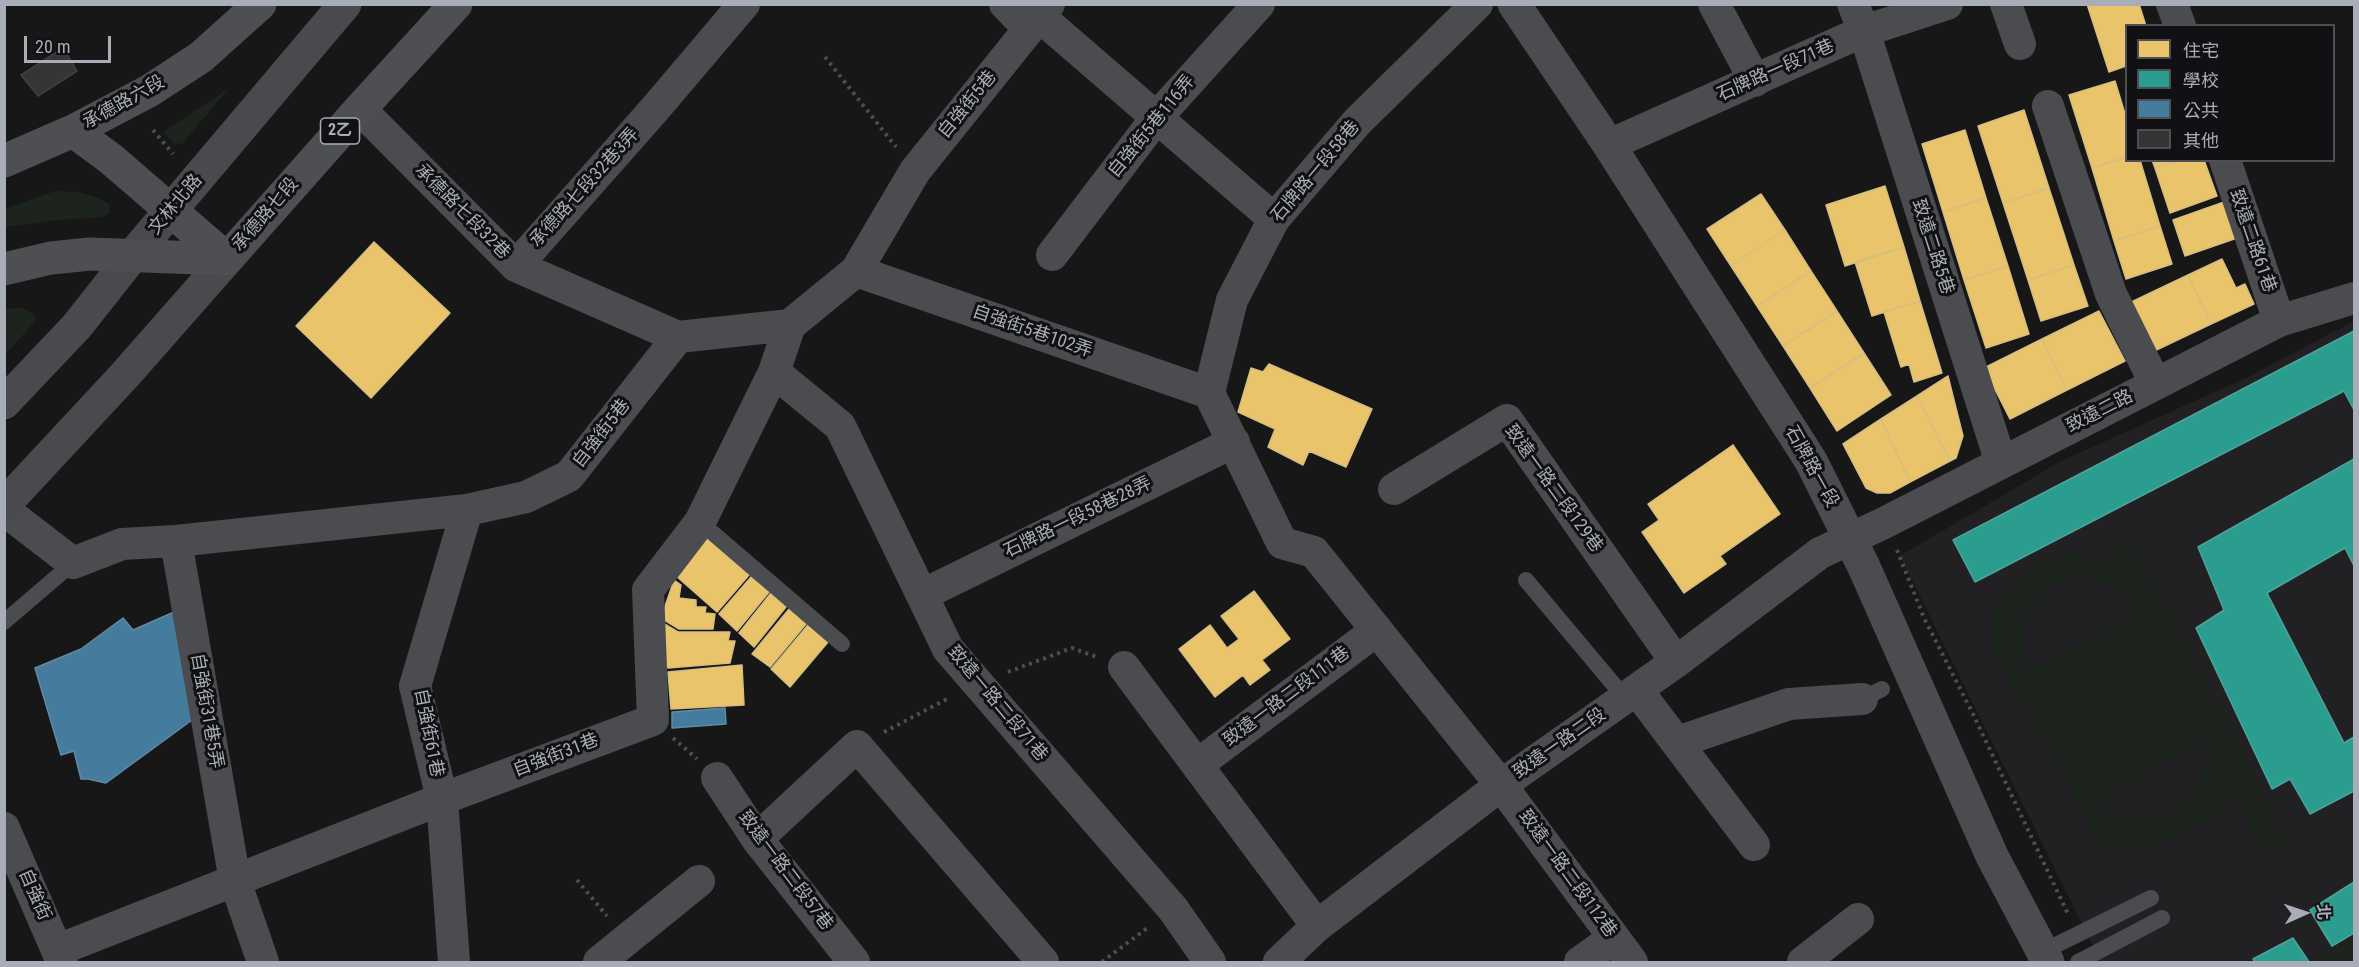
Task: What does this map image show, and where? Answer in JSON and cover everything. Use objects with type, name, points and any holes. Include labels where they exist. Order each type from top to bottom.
[{"type":"main road","name":"承德路六段","points":[[4,161],[73,131],[149,91],[201,57],[261,4]]},
{"type":"main road","name":"文林北路","points":[[4,403],[77,326],[133,255],[345,4]]},
{"type":"main road","name":"承德路七段","points":[[4,269],[51,258],[90,254],[227,259],[456,4]]},
{"type":"main road","points":[[4,508],[227,259],[111,159],[73,131]]},
{"type":"street","name":"承德路七段32巷3弄","points":[[516,266],[744,4]]},
{"type":"street","points":[[1005,4],[1039,17],[1274,219]]},
{"type":"street","name":"自強街5巷116弄","points":[[1052,255],[1156,117],[1259,4]]},
{"type":"street","name":"石牌路一段58巷","points":[[1209,393],[1232,300],[1274,219],[1357,122],[1477,4]]},
{"type":"street","name":"石牌路一段","points":[[1514,4],[1609,145],[1811,461],[1851,539],[1992,856],[2044,957]]},
{"type":"street","points":[[1714,4],[1755,81]]},
{"type":"street","name":"石牌路一段71巷","points":[[1609,145],[1755,81],[1858,18],[1947,4]]},
{"type":"street","points":[[2006,4],[2020,44]]},
{"type":"street","points":[[2172,4],[2179,24]]},
{"type":"street","name":"自強街5巷","points":[[790,325],[856,271],[915,171],[1039,17]]},
{"type":"street","name":"致遠二路5巷","points":[[1858,18],[2001,463]]},
{"type":"street","points":[[2048,106],[2111,294],[2155,383]]},
{"type":"street","name":"承德路七段32巷","points":[[360,109],[516,266],[678,337]]},
{"type":"street","name":"致遠二路61巷","points":[[2226,162],[2279,321]]},
{"type":"street","name":"自強街5巷102弄","points":[[856,271],[1209,393]]},
{"type":"street","name":"致遠二路","points":[[1851,539],[2279,321],[2355,298]]},
{"type":"street","points":[[653,720],[648,590],[700,522],[774,372],[790,325],[678,337]]},
{"type":"street","name":"自強街5巷","points":[[73,564],[122,544],[176,542],[467,510],[526,497],[569,476],[678,337]]},
{"type":"street","name":"致遠一路二段71巷","points":[[774,372],[840,426],[948,649],[1173,909],[1210,963]]},
{"type":"street","points":[[1209,393],[1282,543],[1314,552],[1501,785]]},
{"type":"street","name":"致遠一路二段129巷","points":[[1394,489],[1507,420],[1676,662]]},
{"type":"street","name":"石牌路一段58巷28弄","points":[[922,595],[1234,442]]},
{"type":"street","points":[[4,508],[73,564]]},
{"type":"street","name":"自強街61巷","points":[[453,963],[442,800],[415,686],[467,510]]},
{"type":"street","name":"致遠一路二段","points":[[1279,963],[1317,926],[1501,785],[1676,662],[1820,553],[1851,539]]},
{"type":"street","name":"自強街31巷5弄","points":[[176,542],[235,881],[263,963]]},
{"type":"street","name":"致遠一路二段111巷","points":[[1197,765],[1377,630]]},
{"type":"street","points":[[1124,667],[1317,926]]},
{"type":"street","points":[[1631,694],[1678,742],[1754,844]]},
{"type":"street","points":[[1678,742],[1788,704],[1872,694]]},
{"type":"street","name":"自強街31巷","points":[[60,956],[235,881],[653,720]]},
{"type":"street","points":[[757,838],[857,746],[1043,963]]},
{"type":"street","name":"致遠一路二段57巷","points":[[717,778],[757,838],[854,963]]},
{"type":"street","name":"致遠一路二段112巷","points":[[1501,785],[1632,963]]},
{"type":"street","name":"自強街","points":[[4,828],[60,956]]},
{"type":"street","points":[[599,963],[699,880]]},
{"type":"street","points":[[1803,963],[1858,919]]},
{"type":"street","points":[[1580,963],[1614,938]]},
{"type":"lane","points":[[700,522],[842,644]]},
{"type":"lane","name":"自強街5巷","points":[[4,622],[73,564]]},
{"type":"lane","points":[[1526,580],[1631,694]]},
{"type":"lane","points":[[2044,957],[2077,934],[2151,898]]},
{"type":"lane","points":[[2078,963],[2162,918]]},
{"type":"path","points":[[825,57],[915,171]]},
{"type":"path","points":[[153,130],[173,154]]},
{"type":"path","points":[[1897,550],[1924,618],[1972,712],[2077,934]]},
{"type":"path","points":[[1964,714],[1972,712]]},
{"type":"path","points":[[653,720],[717,778]]},
{"type":"path","points":[[577,880],[627,940]]},
{"type":"path","points":[[1102,963],[1173,909]]},
{"type":"shaded area","points":[[229,88],[182,144],[173,143],[163,132]]},
{"type":"shaded area","points":[[55,191],[77,192],[93,196],[109,204],[110,212],[103,217],[5,227],[5,209]]},
{"type":"shaded area","points":[[21,308],[32,313],[36,320],[5,355],[5,309]]},
{"type":"shaded area","points":[[2354,321],[2354,962],[2101,962],[1900,556],[2061,461],[2246,378]]},
{"type":"shaded area","points":[[2130,535],[2287,843],[2263,855],[2231,795],[2216,815],[2182,836],[2133,851],[2101,845],[1991,648],[1990,622],[2003,592],[2035,565],[2068,551],[2117,566],[2108,546]],"holes":[[[2076,579],[2096,579],[2115,587],[2141,610],[2025,671],[2022,625],[2032,606],[2046,591],[2057,584]],[[2207,739],[2206,768],[2196,790],[2180,805],[2159,815],[2142,819],[2118,816],[2097,801]]]},
{"type":"shaded area","points":[[2354,933],[2354,962],[2309,962],[2332,946]]},
{"type":"building: 住宅","points":[[2087,4],[2139,4],[2145,24],[2125,24],[2125,66],[2109,72]]},
{"type":"building: 住宅","points":[[2115,81],[2125,114],[2125,157],[2092,168],[2069,95]]},
{"type":"building: 住宅","points":[[2024,110],[2049,188],[2003,203],[1978,126]]},
{"type":"building: 住宅","points":[[1965,130],[1986,198],[1943,212],[1922,144]]},
{"type":"building: 住宅","points":[[2125,157],[2125,162],[2141,162],[2160,226],[2114,241],[2092,168]]},
{"type":"building: 住宅","points":[[2153,162],[2172,162],[2155,168]]},
{"type":"building: 住宅","points":[[2172,162],[2205,162],[2217,196],[2170,213],[2155,168]]},
{"type":"building: 住宅","points":[[1885,186],[1904,247],[1845,266],[1826,205]]},
{"type":"building: 住宅","points":[[2049,188],[2074,265],[2028,280],[2003,203]]},
{"type":"building: 住宅","points":[[1761,194],[1785,230],[1731,266],[1707,229]]},
{"type":"building: 住宅","points":[[1986,198],[2008,266],[1964,280],[1943,212]]},
{"type":"building: 住宅","points":[[2224,202],[2237,238],[2185,256],[2173,220]]},
{"type":"building: 住宅","points":[[2160,226],[2172,264],[2126,279],[2114,241]]},
{"type":"building: 住宅","points":[[1785,230],[1811,271],[1757,306],[1731,266]]},
{"type":"building: 住宅","points":[[374,242],[450,313],[371,398],[296,326]]},
{"type":"building: 住宅","points":[[1904,247],[1920,301],[1872,316],[1855,262]]},
{"type":"building: 住宅","points":[[2222,259],[2236,288],[2245,284],[2254,304],[2211,324],[2188,275]]},
{"type":"building: 住宅","points":[[2074,265],[2088,306],[2041,321],[2028,280]]},
{"type":"building: 住宅","points":[[2008,266],[2029,334],[1986,348],[1964,280]]},
{"type":"building: 住宅","points":[[1811,271],[1837,311],[1783,346],[1757,306]]},
{"type":"building: 住宅","points":[[2188,275],[2211,324],[2148,354],[2125,305]]},
{"type":"building: 住宅","points":[[1920,301],[1942,373],[1914,382],[1909,364],[1901,367],[1884,312]]},
{"type":"building: 住宅","points":[[1837,311],[1864,353],[1810,388],[1783,346]]},
{"type":"building: 住宅","points":[[2099,311],[2125,361],[2067,390],[2042,339]]},
{"type":"building: 住宅","points":[[2042,339],[2067,390],[2010,419],[1984,368]]},
{"type":"building: 住宅","points":[[1864,353],[1891,395],[1837,431],[1810,388]]},
{"type":"building: 住宅","points":[[1269,364],[1372,409],[1346,467],[1309,451],[1303,465],[1268,447],[1275,429],[1238,412],[1251,368],[1263,372]]},
{"type":"building: 住宅","points":[[1948,376],[1963,436],[1956,458],[1950,461],[1917,396]]},
{"type":"building: 住宅","points":[[1917,396],[1950,461],[1910,482],[1881,419]]},
{"type":"building: 住宅","points":[[1881,419],[1910,482],[1890,493],[1877,493],[1866,488],[1843,444]]},
{"type":"building: 住宅","points":[[1733,445],[1780,514],[1720,556],[1726,564],[1684,593],[1642,532],[1659,520],[1648,504]]},
{"type":"building: 住宅","points":[[699,531],[749,575],[717,612],[675,575]]},
{"type":"building: 住宅","points":[[751,577],[769,592],[737,631],[719,614]]},
{"type":"building: 住宅","points":[[674,580],[681,585],[679,598],[696,600],[696,607],[706,607],[705,613],[715,614],[713,629],[679,629],[661,618]]},
{"type":"building: 住宅","points":[[1254,591],[1290,639],[1262,660],[1270,670],[1250,685],[1243,675],[1215,697],[1179,649],[1210,625],[1227,648],[1239,639],[1221,616]]},
{"type":"building: 住宅","points":[[771,593],[786,607],[754,647],[739,633]]},
{"type":"building: 住宅","points":[[789,609],[806,624],[770,667],[752,654]]},
{"type":"building: 住宅","points":[[663,623],[678,632],[730,632],[728,641],[735,641],[730,663],[668,668],[662,664]]},
{"type":"building: 住宅","points":[[808,625],[828,642],[790,687],[771,669]]},
{"type":"building: 住宅","points":[[742,665],[744,705],[671,709],[668,672]]},
{"type":"building: 學校","points":[[2354,331],[2354,410],[2344,391],[1975,582],[1953,540]]},
{"type":"building: 學校","points":[[2354,459],[2354,566],[2345,548],[2267,593],[2344,743],[2354,737],[2354,791],[2310,814],[2290,779],[2272,789],[2196,628],[2224,610],[2198,547]]},
{"type":"building: 學校","points":[[2354,882],[2354,933],[2332,946],[2310,910]]},
{"type":"building: 學校","points":[[2293,938],[2309,962],[2255,962],[2253,959]]},
{"type":"building: 公共","points":[[174,612],[192,720],[106,783],[81,779],[74,751],[61,755],[35,668],[81,649],[123,618],[133,630]]},
{"type":"building: 公共","points":[[725,708],[726,724],[672,728],[672,712]]},
{"type":"building: 其他","points":[[63,48],[77,71],[38,96],[21,75]]}]
